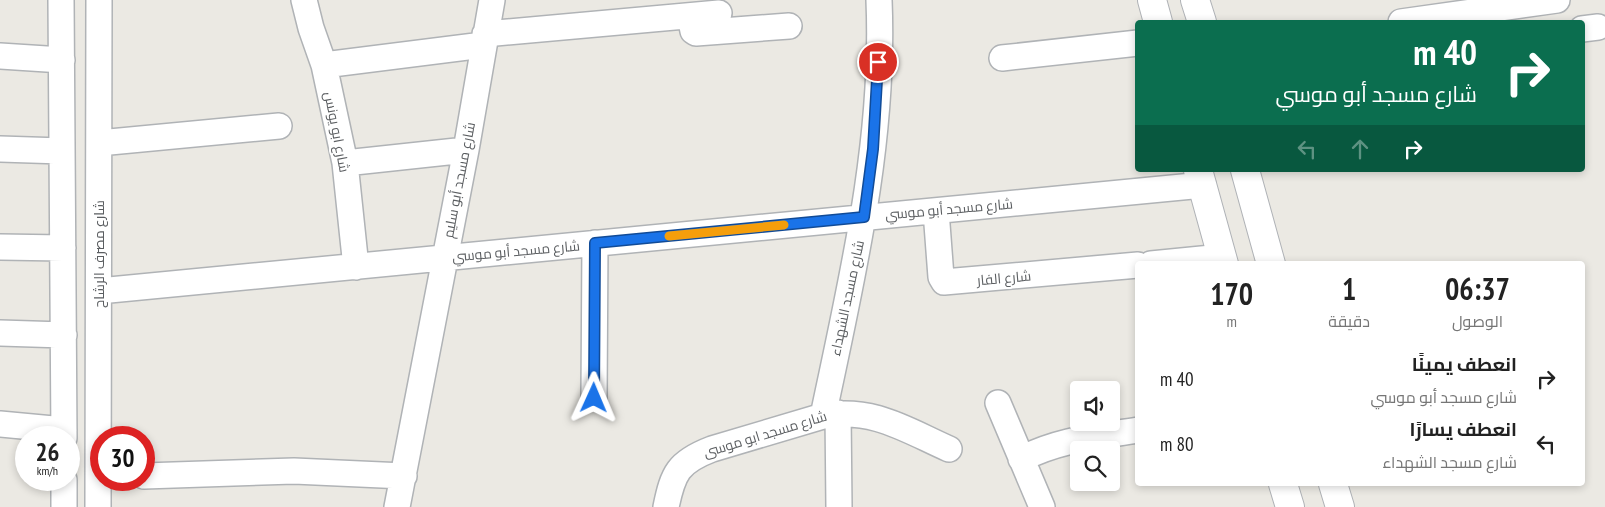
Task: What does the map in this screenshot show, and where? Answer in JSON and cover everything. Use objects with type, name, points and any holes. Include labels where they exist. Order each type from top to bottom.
[{"type":"street","points":[[61,0],[64,426]]},
{"type":"street","name":"شارع مصرف الرشاح","points":[[99,0],[100,426]]},
{"type":"street","name":"شارع ابو يونس","points":[[304,0],[311,28],[324,65],[345,163],[356,267]]},
{"type":"street","name":"شارع مسجد أبو سليم","points":[[397,507],[466,150],[492,0]]},
{"type":"street","name":"شارع مسجد الشهداء","points":[[839,507],[831,414],[864,217],[873,149],[878,79],[879,0]]},
{"type":"street","points":[[1152,0],[1157,20]]},
{"type":"street","points":[[1195,0],[1201,20]]},
{"type":"street","points":[[1415,20],[1557,0]]},
{"type":"street","points":[[324,65],[484,40],[719,13]]},
{"type":"street","points":[[690,16],[693,31],[696,33],[789,26]]},
{"type":"street","points":[[1002,58],[1135,43]]},
{"type":"street","points":[[0,56],[62,60]]},
{"type":"street","points":[[99,143],[279,126]]},
{"type":"street","points":[[0,149],[62,151]]},
{"type":"street","points":[[345,163],[466,150]]},
{"type":"street","points":[[1246,172],[1270,261]]},
{"type":"street","points":[[1200,177],[1223,260],[1205,261]]},
{"type":"street","name":"شارع مسجد أبو موسي","points":[[99,292],[936,210],[1200,177]]},
{"type":"street","name":"شارع الفار","points":[[936,210],[941,277],[944,282],[1135,265]]},
{"type":"street","points":[[594,398],[595,243]]},
{"type":"street","points":[[0,247],[63,248]]},
{"type":"street","points":[[0,333],[64,335]]},
{"type":"street","points":[[998,403],[1042,507]]},
{"type":"street","name":"شارع مسجد ابو موسى","points":[[666,507],[671,482],[681,466],[696,455],[831,414],[854,413],[883,420],[949,449]]},
{"type":"street","points":[[0,424],[15,426]]},
{"type":"street","points":[[1021,459],[1042,449],[1064,442],[1135,430]]},
{"type":"street","points":[[155,476],[294,471],[404,476]]},
{"type":"street","points":[[1285,486],[1290,507]]},
{"type":"street","points":[[1334,486],[1340,507]]},
{"type":"street","points":[[64,491],[64,507]]},
{"type":"street","name":"شارع مصرف الرشاح","points":[[98,507],[99,491]]},
{"type":"slow traffic","points":[[669,236],[784,225]]},
{"type":"route","points":[[594,398],[595,243],[864,217],[873,149],[878,62]]}]
